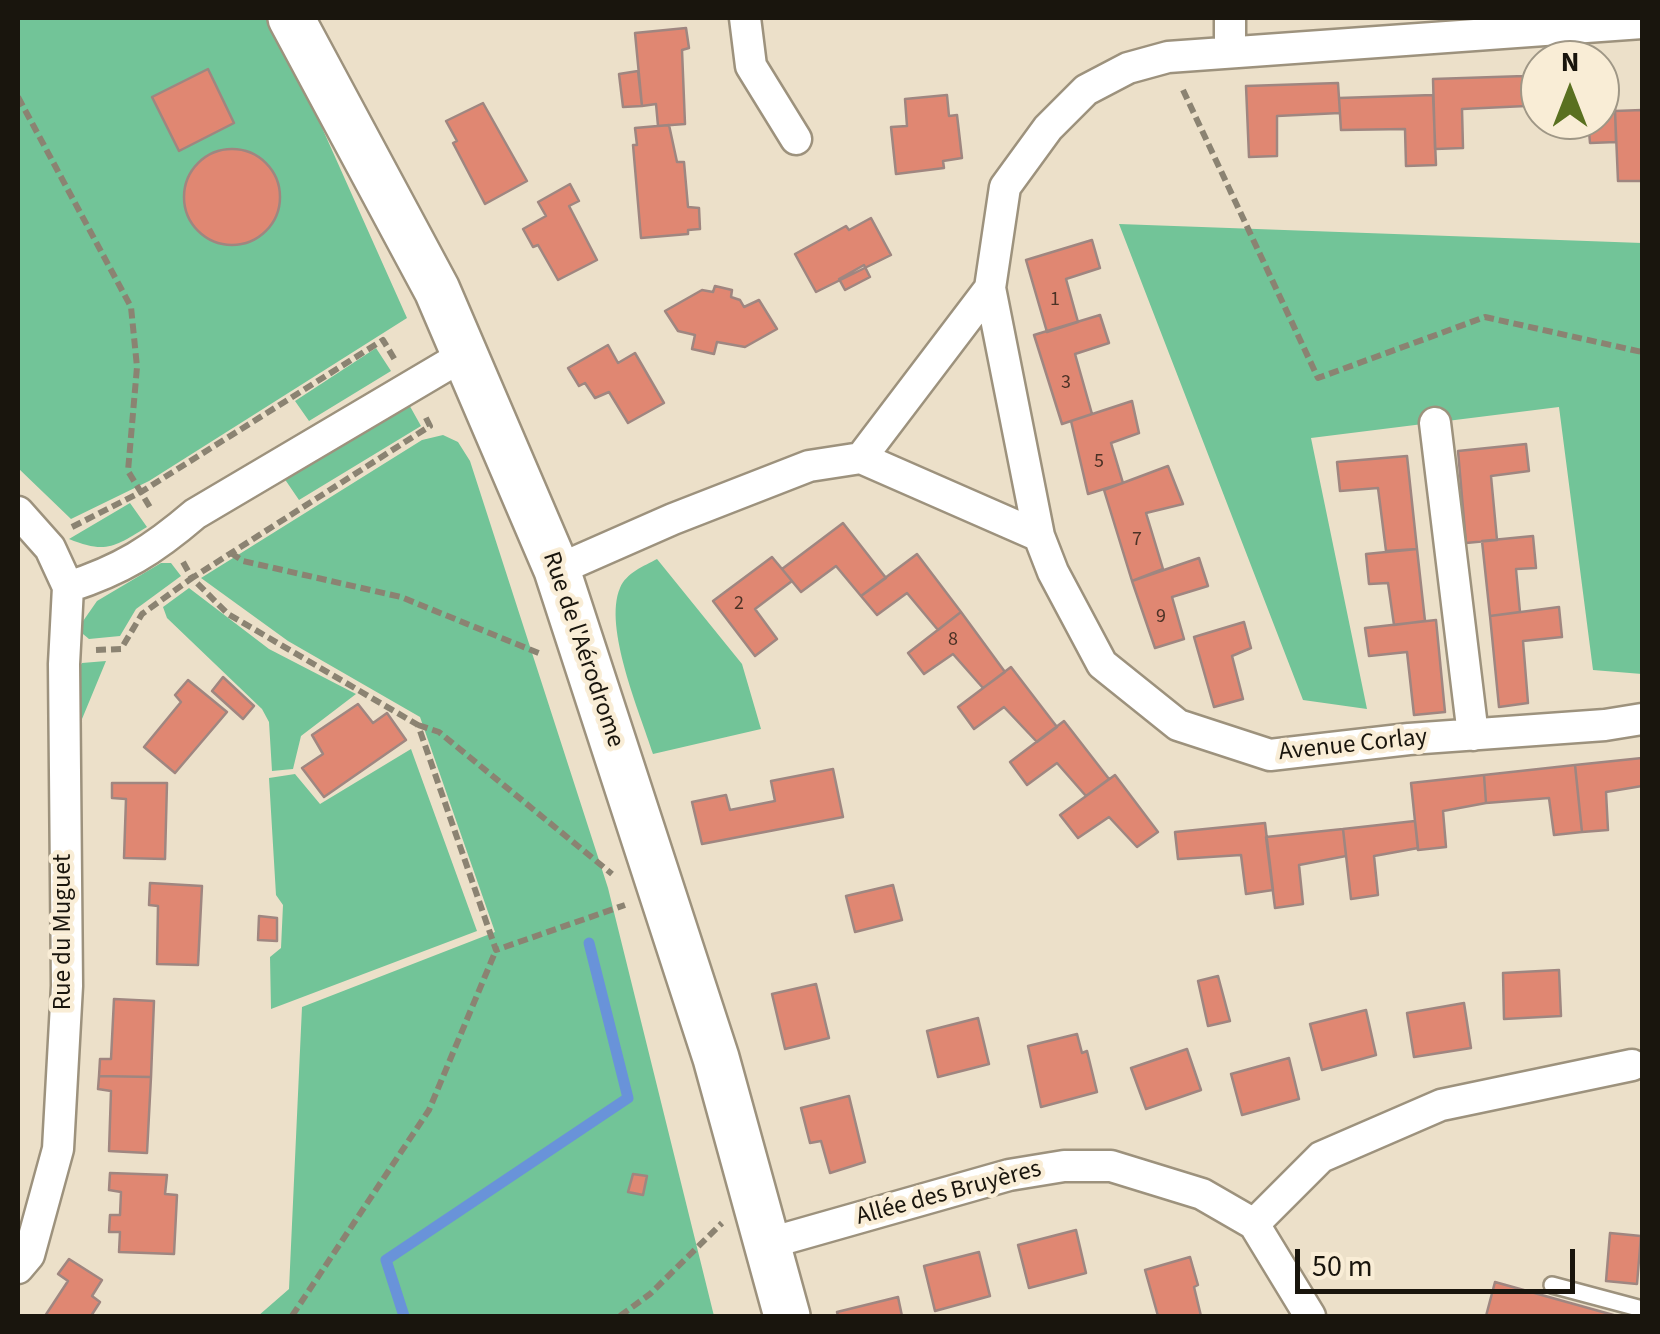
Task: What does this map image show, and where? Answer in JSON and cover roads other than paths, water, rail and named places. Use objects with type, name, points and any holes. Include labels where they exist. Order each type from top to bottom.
[{"type":"street","name":"Rue de l'Aérodrome","points":[[291,18],[437,290],[557,570],[716,1058],[788,1316]]},
{"type":"street","points":[[745,18],[751,66],[796,139]]},
{"type":"street","points":[[1230,18],[1230,52]]},
{"type":"street","name":"Avenue Corlay","points":[[1642,23],[1594,22],[1168,57],[1128,68],[1086,90],[1048,128],[1004,188],[990,288],[1039,536],[1053,572],[1102,664],[1178,726],[1270,756],[1605,726],[1642,719]]},
{"type":"street","name":"Avenue Corlay","points":[[861,458],[990,288]]},
{"type":"street","points":[[18,512],[50,548],[68,587],[109,574],[170,538],[196,514],[464,355]]},
{"type":"street","points":[[1435,423],[1474,735]]},
{"type":"street","points":[[557,570],[809,466],[861,458],[1039,536]]},
{"type":"street","name":"Rue du Muguet","points":[[18,1268],[30,1255],[58,1149],[67,986],[64,650],[68,587]]},
{"type":"street","points":[[1254,1224],[1321,1158],[1441,1105],[1632,1065]]},
{"type":"street","name":"Allée des Bruyères","points":[[766,1244],[1010,1175],[1064,1166],[1111,1166],[1202,1194],[1254,1224],[1310,1316]]},
{"type":"lane","points":[[1552,1285],[1642,1309]]},
{"type":"waterway","points":[[404,1316],[386,1260],[628,1098],[589,943]]}]
